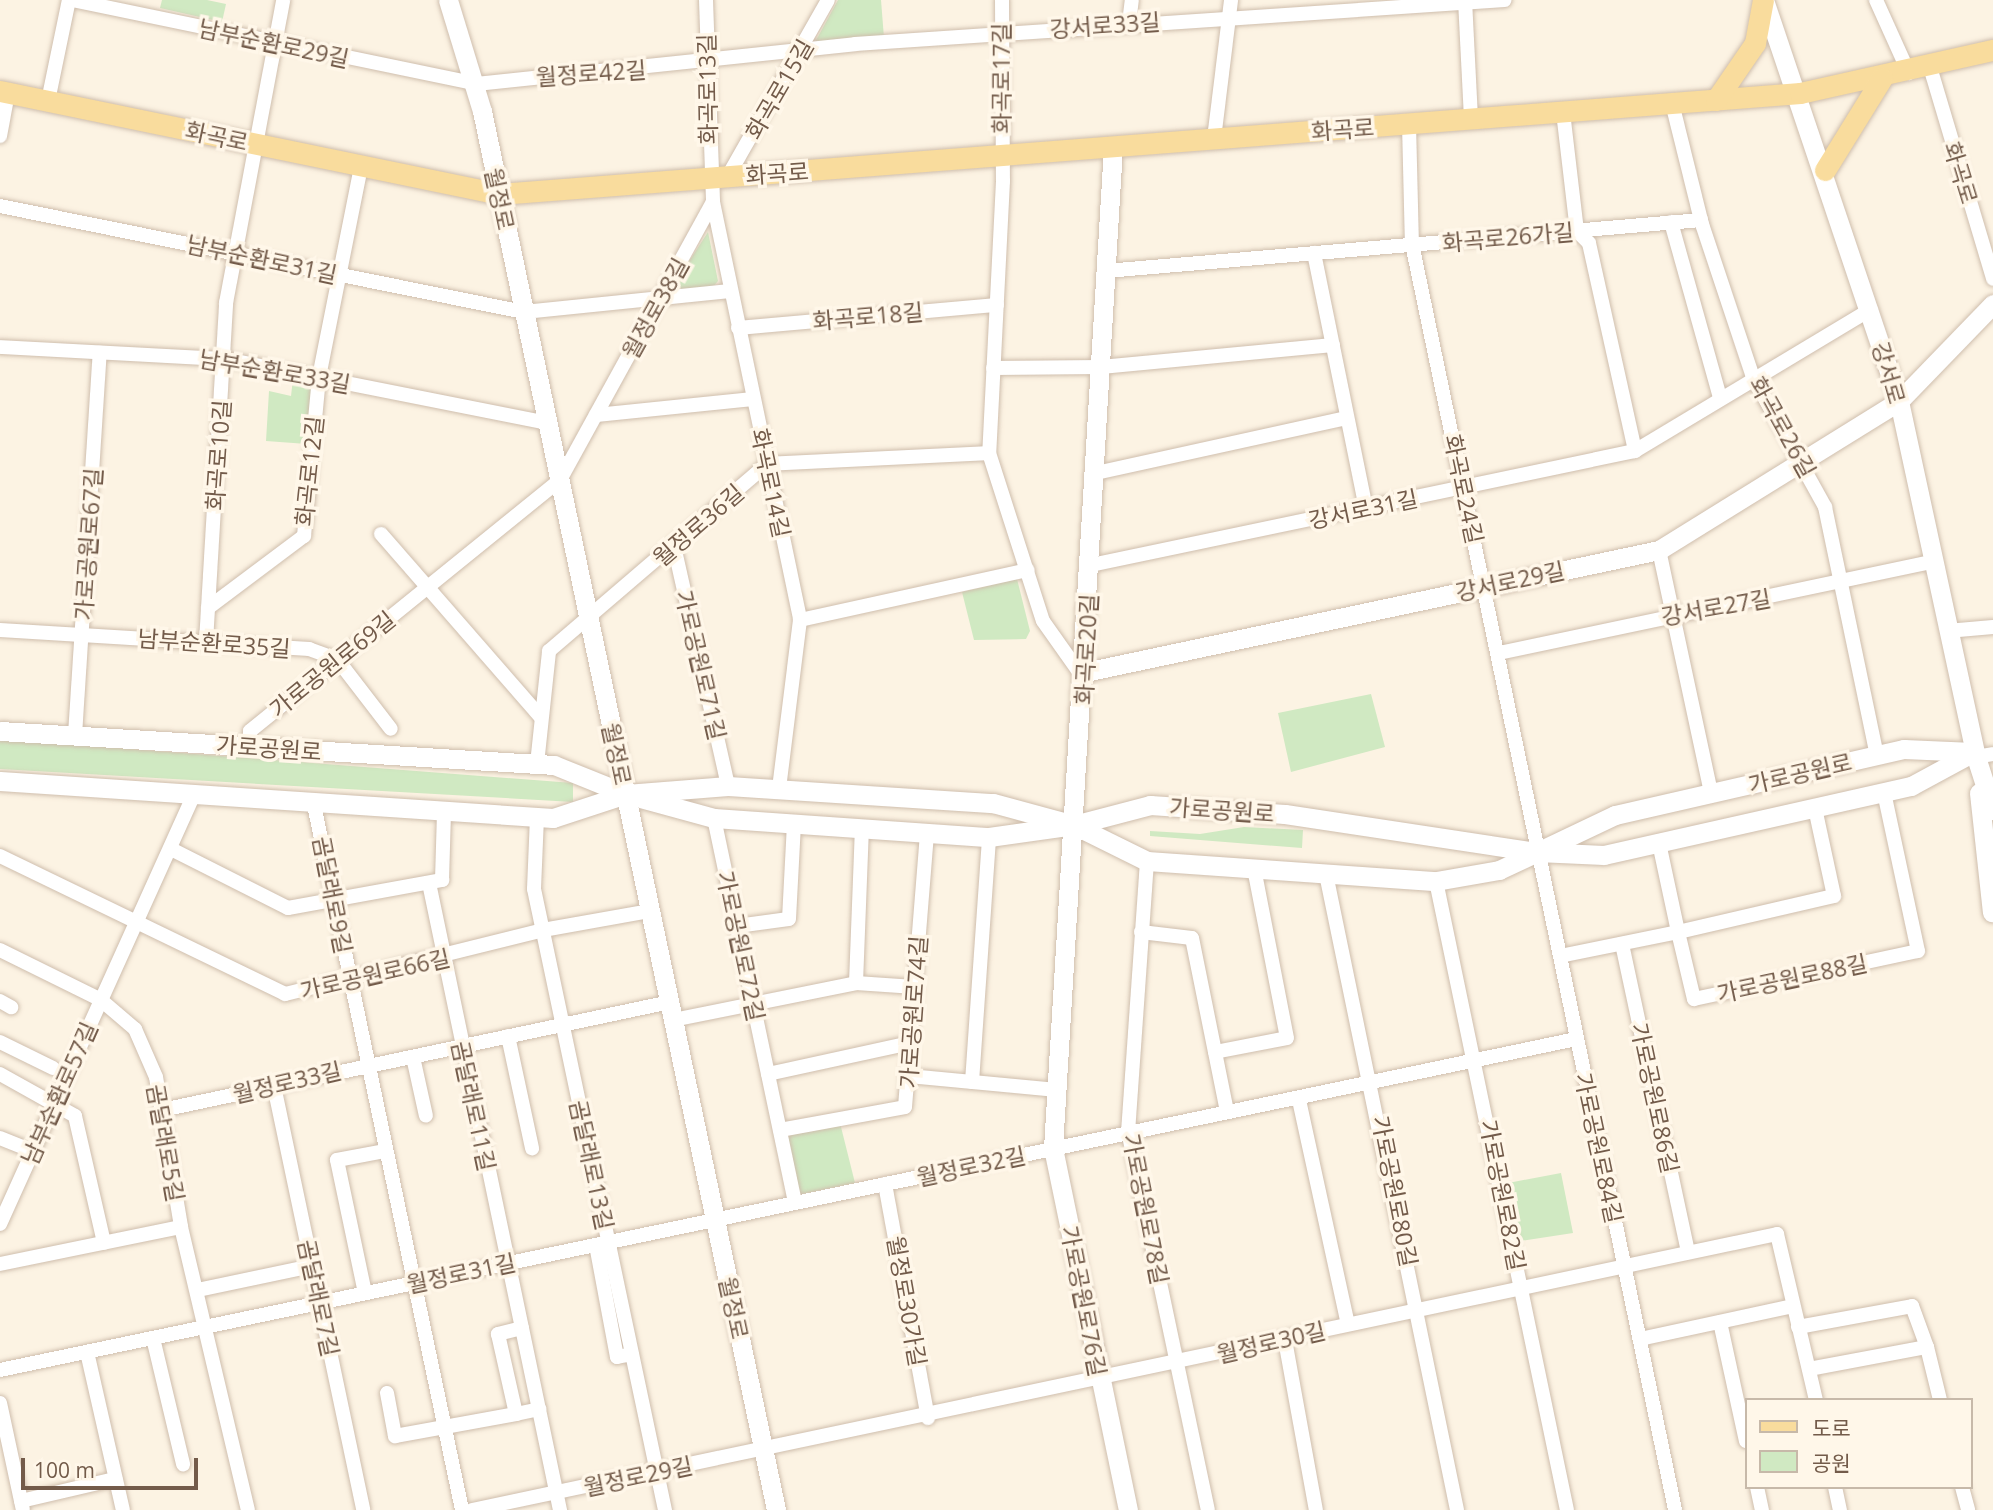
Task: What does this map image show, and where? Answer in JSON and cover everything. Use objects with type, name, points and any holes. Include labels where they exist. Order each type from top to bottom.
[{"type":"main road","name":"월정로","points":[[448,0],[476,84],[776,1510]]},
{"type":"main road","name":"강서로","points":[[1764,0],[1800,93],[1899,401],[1947,631],[1981,754],[1993,810]]},
{"type":"main road","points":[[1716,100],[1755,43],[1764,0]]},
{"type":"main road","name":"화곡로","points":[[4,92],[499,194],[1800,93],[1919,70],[1993,50]]},
{"type":"main road","points":[[1825,170],[1882,78]]},
{"type":"main road","name":"화곡로20길","points":[[1074,825],[1085,675],[1112,147]]},
{"type":"main road","name":"강서로29길","points":[[1085,675],[1659,550],[1899,401],[1993,304]]},
{"type":"main road","name":"가로공원로","points":[[0,731],[546,765],[626,794],[714,818],[989,837],[1074,825],[1150,805],[1285,814],[1537,852],[1604,855],[1911,786],[1981,754]]},
{"type":"main road","name":"강서로","points":[[1981,754],[1992,912]]},
{"type":"main road","name":"가로공원로","points":[[0,781],[545,818],[626,794],[728,786],[993,803],[1074,825],[1147,861],[1436,881],[1499,870],[1597,820],[1711,793],[1877,755],[1981,754]]},
{"type":"main road","points":[[545,818],[583,803],[587,791],[546,765]]},
{"type":"main road","points":[[714,818],[691,802],[728,786]]},
{"type":"main road","points":[[989,837],[1022,822],[1020,814],[993,803]]},
{"type":"main road","name":"가로공원로76길","points":[[1074,825],[1055,1090],[1054,1148],[1128,1510]]},
{"type":"street","name":"남부순환로29길","points":[[70,0],[476,84]]},
{"type":"street","points":[[48,101],[70,0]]},
{"type":"street","points":[[275,44],[283,0]]},
{"type":"street","name":"화곡로13길","points":[[706,0],[707,64],[719,177]]},
{"type":"street","name":"화곡로15길","points":[[719,177],[803,50],[828,0]]},
{"type":"street","name":"화곡로17길","points":[[1002,0],[999,33],[1002,155]]},
{"type":"street","points":[[1129,23],[1132,0]]},
{"type":"street","points":[[1214,139],[1231,0]]},
{"type":"street","name":"강서로33길","points":[[707,64],[803,50],[1229,16],[1330,4],[1504,0]]},
{"type":"street","points":[[1876,0],[1919,70]]},
{"type":"street","points":[[1465,1],[1471,119]]},
{"type":"street","name":"화곡로10길","points":[[206,642],[233,253],[275,44]]},
{"type":"street","name":"월정로42길","points":[[476,84],[707,64]]},
{"type":"street","name":"화곡로","points":[[1919,70],[1993,279]]},
{"type":"street","points":[[0,136],[4,92]]},
{"type":"street","name":"화곡로26길","points":[[1672,103],[1701,220],[1753,377],[1802,461],[1825,507],[1877,755]]},
{"type":"street","points":[[1563,112],[1577,231],[1589,243],[1635,451]]},
{"type":"street","name":"화곡로24길","points":[[1409,124],[1412,244],[1499,653],[1537,852]]},
{"type":"street","points":[[1002,155],[989,453],[1058,650],[1085,675]]},
{"type":"street","name":"화곡로12길","points":[[208,608],[304,536],[318,377],[361,166]]},
{"type":"street","name":"화곡로14길","points":[[719,177],[713,202],[800,620],[779,789]]},
{"type":"street","name":"월정로38길","points":[[560,480],[713,202]]},
{"type":"street","name":"남부순환로31길","points":[[0,206],[524,312],[730,291]]},
{"type":"street","name":"화곡로26가길","points":[[1106,271],[1701,220]]},
{"type":"street","points":[[1671,222],[1720,398]]},
{"type":"street","points":[[1314,253],[1366,508]]},
{"type":"street","name":"화곡로18길","points":[[738,328],[997,305]]},
{"type":"street","name":"강서로31길","points":[[1091,565],[1635,451],[1753,377],[1871,309]]},
{"type":"street","points":[[993,368],[1101,367],[1333,345]]},
{"type":"street","name":"남부순환로33길","points":[[0,347],[225,359],[548,423]]},
{"type":"street","name":"가로공원로67길","points":[[75,735],[100,353]]},
{"type":"street","points":[[596,415],[753,399]]},
{"type":"street","points":[[1096,473],[1347,418]]},
{"type":"street","points":[[767,464],[989,453]]},
{"type":"street","name":"월정로36길","points":[[590,622],[767,464]]},
{"type":"street","name":"가로공원로69길","points":[[249,747],[250,731],[560,480]]},
{"type":"street","points":[[381,534],[540,716]]},
{"type":"street","name":"가로공원로71길","points":[[674,545],[728,786]]},
{"type":"street","points":[[1659,550],[1711,793]]},
{"type":"street","name":"강서로27길","points":[[1499,653],[1672,615],[1841,585],[1932,562]]},
{"type":"street","points":[[800,620],[1028,570]]},
{"type":"street","points":[[546,765],[540,716],[549,651],[590,622]]},
{"type":"street","points":[[1947,631],[1993,627]]},
{"type":"street","name":"남부순환로35길","points":[[0,629],[309,649],[337,659]]},
{"type":"street","points":[[337,659],[391,729]]},
{"type":"street","name":"가로공원로88길","points":[[1659,843],[1693,999],[1918,951],[1884,792]]},
{"type":"street","points":[[137,924],[193,796]]},
{"type":"street","name":"곰달래로9길","points":[[314,804],[384,1151],[462,1510]]},
{"type":"street","points":[[1560,956],[1834,896],[1815,808]]},
{"type":"street","points":[[171,849],[288,908],[442,880],[444,811]]},
{"type":"street","name":"곰달래로13길","points":[[545,818],[534,889],[602,1243],[617,1357],[632,1354],[657,1472]]},
{"type":"street","name":"가로공원로72길","points":[[714,818],[794,1202]]},
{"type":"street","points":[[737,926],[789,919],[794,824]]},
{"type":"street","points":[[856,984],[863,828]]},
{"type":"street","name":"가로공원로74길","points":[[780,1130],[905,1107],[926,832]]},
{"type":"street","points":[[972,1082],[989,837]]},
{"type":"street","name":"가로공원로84길","points":[[1537,852],[1675,1510]]},
{"type":"street","name":"가로공원로66길","points":[[0,856],[285,994],[441,960],[543,930],[650,911]]},
{"type":"street","name":"가로공원로78길","points":[[1147,861],[1128,1131],[1208,1510]]},
{"type":"street","points":[[1215,1052],[1287,1038],[1254,869]]},
{"type":"street","name":"가로공원로80길","points":[[1326,874],[1372,1080],[1457,1510]]},
{"type":"street","name":"가로공원로82길","points":[[1436,881],[1476,1057],[1567,1510]]},
{"type":"street","name":"곰달래로11길","points":[[429,883],[441,960],[561,1510]]},
{"type":"street","name":"남부순환로57길","points":[[0,1224],[137,924]]},
{"type":"street","points":[[1141,932],[1192,938],[1227,1112]]},
{"type":"street","name":"가로공원로86길","points":[[1622,944],[1688,1252]]},
{"type":"street","name":"곰달래로5길","points":[[0,950],[101,1000],[135,1030],[162,1110],[181,1227],[207,1326],[248,1510]]},
{"type":"street","name":"월정로33길","points":[[162,1110],[366,1064],[413,1057],[561,1025],[753,1004],[856,984],[915,987]]},
{"type":"street","points":[[508,1036],[532,1148]]},
{"type":"street","name":"월정로32길","points":[[715,1220],[1128,1131],[1299,1100],[1372,1080],[1476,1057],[1576,1039]]},
{"type":"street","points":[[0,1042],[53,1068]]},
{"type":"street","points":[[768,1074],[910,1043]]},
{"type":"street","points":[[413,1057],[426,1116]]},
{"type":"street","points":[[0,1074],[56,1101],[75,1116],[104,1243]]},
{"type":"street","points":[[908,1076],[1055,1090]]},
{"type":"street","name":"곰달래로7길","points":[[274,1086],[363,1510]]},
{"type":"street","points":[[1299,1100],[1348,1324]]},
{"type":"street","points":[[0,1138],[33,1151]]},
{"type":"street","points":[[365,1293],[337,1160],[384,1151]]},
{"type":"street","name":"월정로30가길","points":[[885,1184],[928,1418]]},
{"type":"street","name":"월정로31길","points":[[207,1326],[715,1220]]},
{"type":"street","points":[[0,1264],[181,1227]]},
{"type":"street","name":"월정로30길","points":[[764,1450],[928,1418],[1418,1308],[1777,1234],[1792,1307]]},
{"type":"street","points":[[198,1290],[312,1266]]},
{"type":"street","points":[[1798,1327],[1912,1306],[1927,1347],[1940,1398]]},
{"type":"street","points":[[1640,1339],[1792,1307],[1816,1398]]},
{"type":"street","points":[[1720,1322],[1744,1432]]},
{"type":"street","points":[[0,1370],[207,1326]]},
{"type":"street","points":[[516,1414],[498,1334],[522,1328]]},
{"type":"street","points":[[153,1338],[183,1464]]},
{"type":"street","points":[[1285,1340],[1316,1510]]},
{"type":"street","points":[[1809,1369],[1927,1347]]},
{"type":"street","points":[[87,1352],[123,1510]]},
{"type":"street","points":[[387,1393],[395,1436],[539,1409]]},
{"type":"street","points":[[0,1403],[22,1505],[115,1479]]},
{"type":"street","name":"월정로29길","points":[[472,1510],[764,1450]]},
{"type":"street","points":[[657,1472],[665,1510]]},
{"type":"street","points":[[1757,1489],[1762,1510]]},
{"type":"street","points":[[1835,1489],[1840,1510]]},
{"type":"street","points":[[1963,1489],[1968,1510]]},
{"type":"green space","points":[[162,0],[207,0],[226,4],[222,22],[160,8]]},
{"type":"green space","points":[[838,0],[881,0],[884,38],[814,44]]},
{"type":"green space","points":[[708,232],[718,281],[713,287],[682,291],[677,280]]},
{"type":"green space","points":[[293,379],[313,382],[307,444],[266,441],[269,391],[291,396]]},
{"type":"green space","points":[[1017,579],[1030,631],[1026,639],[974,640],[962,592]]},
{"type":"green space","points":[[1371,694],[1385,747],[1291,772],[1278,713]]},
{"type":"green space","points":[[0,739],[573,783],[573,802],[0,769]]},
{"type":"green space","points":[[1244,827],[1303,830],[1302,848],[1150,836],[1150,831],[1200,834]]},
{"type":"green space","points":[[840,1123],[855,1183],[797,1195],[784,1134]]},
{"type":"green space","points":[[1561,1173],[1573,1233],[1520,1241],[1508,1183]]}]
